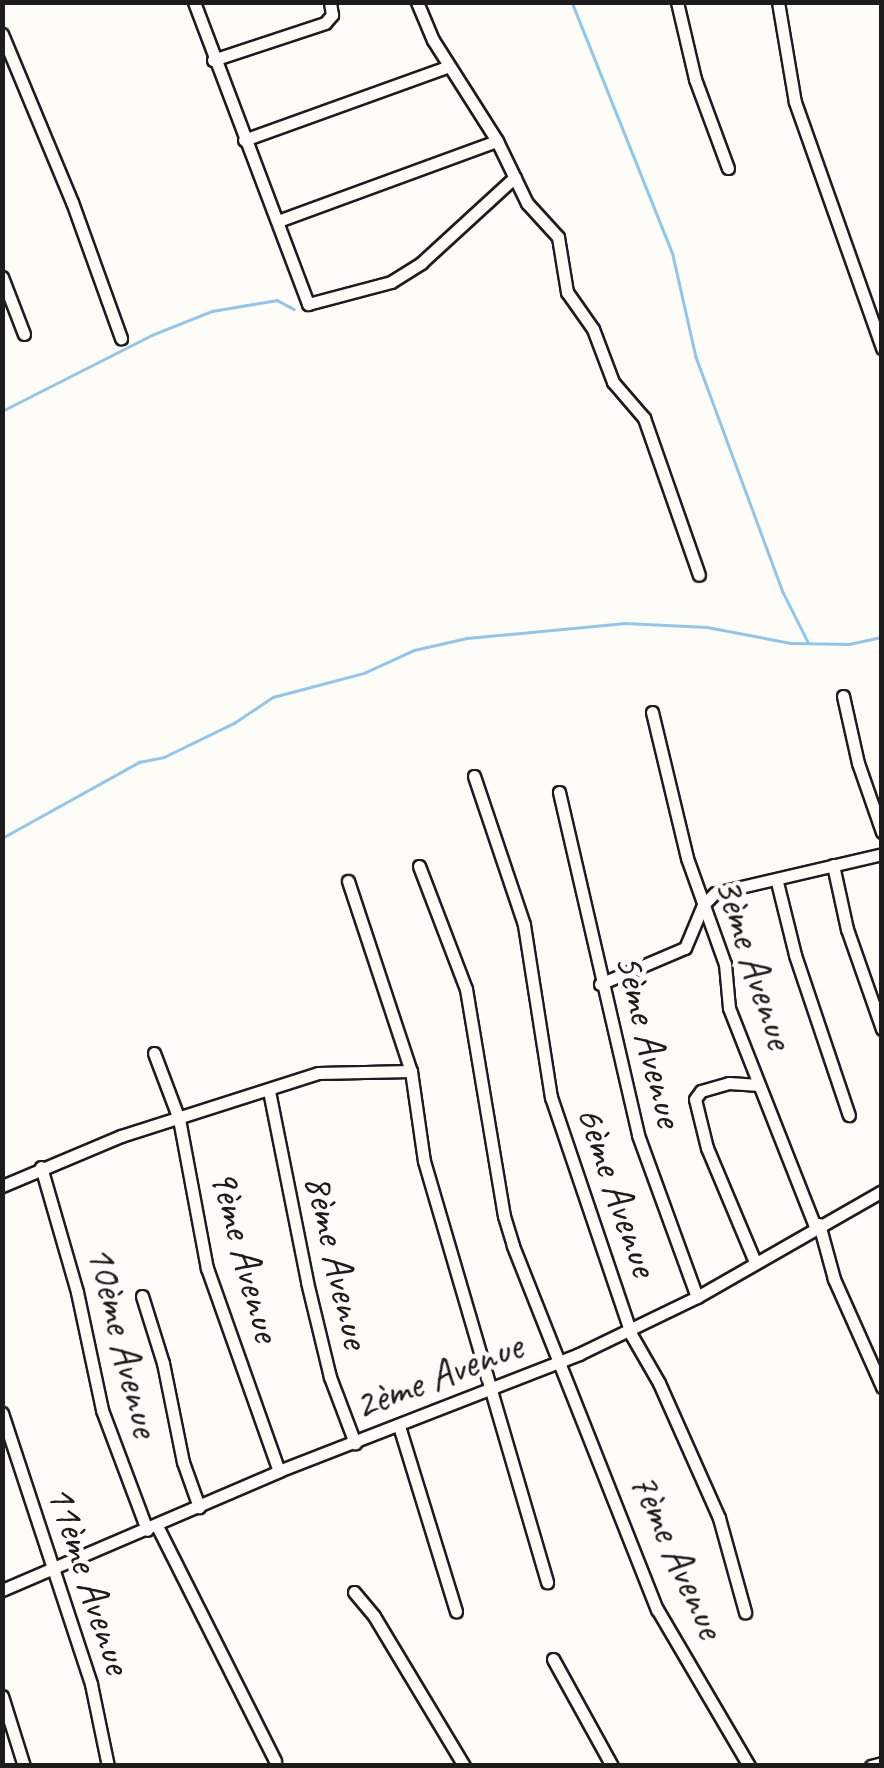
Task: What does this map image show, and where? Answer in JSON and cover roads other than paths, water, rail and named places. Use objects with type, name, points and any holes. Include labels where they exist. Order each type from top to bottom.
[{"type":"street","points":[[194,2],[308,304],[391,282],[420,263],[515,177]]},
{"type":"street","points":[[213,60],[325,23],[332,14],[330,2]]},
{"type":"street","points":[[417,2],[448,66],[496,141],[527,203],[558,237],[567,292],[593,329],[613,382],[644,418],[700,575]]},
{"type":"street","points":[[677,2],[695,78],[728,168]]},
{"type":"street","points":[[778,2],[795,102],[882,348]]},
{"type":"street","points":[[2,34],[72,202],[121,338]]},
{"type":"street","points":[[244,140],[448,66]]},
{"type":"street","points":[[278,220],[496,141]]},
{"type":"street","points":[[2,278],[24,334]]},
{"type":"street","points":[[843,696],[858,763],[882,832]]},
{"type":"street","name":"3ème Avenue","points":[[652,712],[687,858],[728,973],[729,1008],[817,1225],[847,1313],[882,1386]]},
{"type":"street","name":"6ème Avenue","points":[[474,776],[524,925],[547,1086],[630,1330],[710,1497],[738,1576],[744,1612]]},
{"type":"street","name":"5ème Avenue","points":[[559,792],[600,984],[642,1150],[696,1297]]},
{"type":"street","points":[[600,984],[685,948],[703,905],[715,892],[777,882],[882,854]]},
{"type":"street","points":[[833,865],[846,929],[882,1029]]},
{"type":"street","name":"7ème Avenue","points":[[419,866],[466,988],[504,1216],[513,1246],[657,1610],[748,1766]]},
{"type":"street","points":[[348,881],[411,1071],[424,1162],[547,1582]]},
{"type":"street","points":[[777,882],[795,954],[849,1115]]},
{"type":"street","name":"9ème Avenue","points":[[154,1053],[179,1119],[207,1268],[278,1471]]},
{"type":"street","points":[[2,1186],[41,1167],[318,1073],[411,1071]]},
{"type":"street","points":[[755,1262],[694,1108],[695,1099],[708,1088],[729,1083],[759,1085]]},
{"type":"street","name":"8ème Avenue","points":[[268,1091],[311,1301],[330,1377],[355,1443]]},
{"type":"street","name":"10ème Avenue","points":[[41,1167],[82,1311],[102,1410],[152,1528],[275,1761]]},
{"type":"street","name":"2ème Avenue","points":[[2,1590],[278,1471],[560,1363],[696,1297],[882,1191]]},
{"type":"street","points":[[142,1296],[162,1363],[183,1462],[200,1507]]},
{"type":"street","name":"11ème Avenue","points":[[2,1413],[90,1684],[108,1766]]},
{"type":"street","points":[[399,1426],[456,1610]]},
{"type":"street","points":[[354,1592],[374,1616],[464,1766]]},
{"type":"street","points":[[552,1659],[612,1766]]},
{"type":"street","points":[[2,1696],[24,1766]]},
{"type":"street","points":[[871,1766],[882,1763]]},
{"type":"waterway","points":[[572,2],[673,255],[696,357],[783,592],[808,642]]},
{"type":"waterway","points":[[2,411],[152,335],[212,311],[277,300],[294,309]]},
{"type":"waterway","points":[[2,838],[139,762],[164,757],[234,723],[273,697],[364,673],[414,650],[467,638],[625,623],[707,627],[791,643],[849,644],[882,637]]},
{"type":"waterway","points":[[55,1591],[60,1607]]}]
